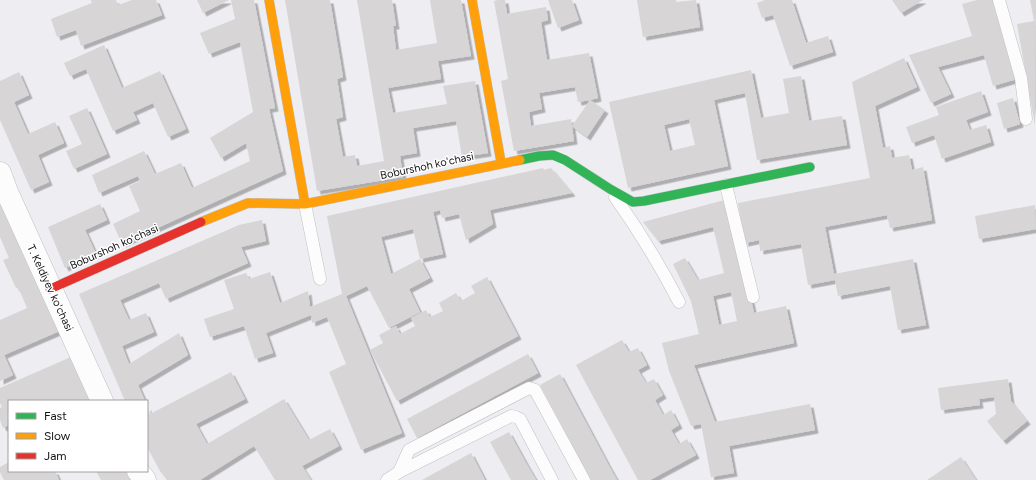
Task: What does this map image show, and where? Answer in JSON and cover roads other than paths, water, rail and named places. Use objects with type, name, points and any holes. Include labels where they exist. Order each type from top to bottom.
[{"type":"street","points":[[269,0],[305,204]]},
{"type":"street","points":[[472,0],[501,162]]},
{"type":"street","name":"Boburshoh koʻchasi","points":[[50,289],[172,234],[248,203],[305,204],[501,162],[553,155],[565,160],[610,190],[633,202],[810,167]]},
{"type":"street","name":"T. Keldiyev ko'chasi","points":[[0,174],[50,289],[102,400]]},
{"type":"street","points":[[139,472],[145,480]]},
{"type":"lane","points":[[999,0],[1021,78],[1026,119]]},
{"type":"lane","points":[[726,184],[753,297]]},
{"type":"lane","points":[[610,190],[638,229],[679,302]]},
{"type":"lane","points":[[305,204],[320,279]]},
{"type":"lane","points":[[399,472],[409,450],[530,388],[533,388],[584,480]]},
{"type":"lane","points":[[387,480],[399,472],[511,416],[520,419],[552,480]]}]
